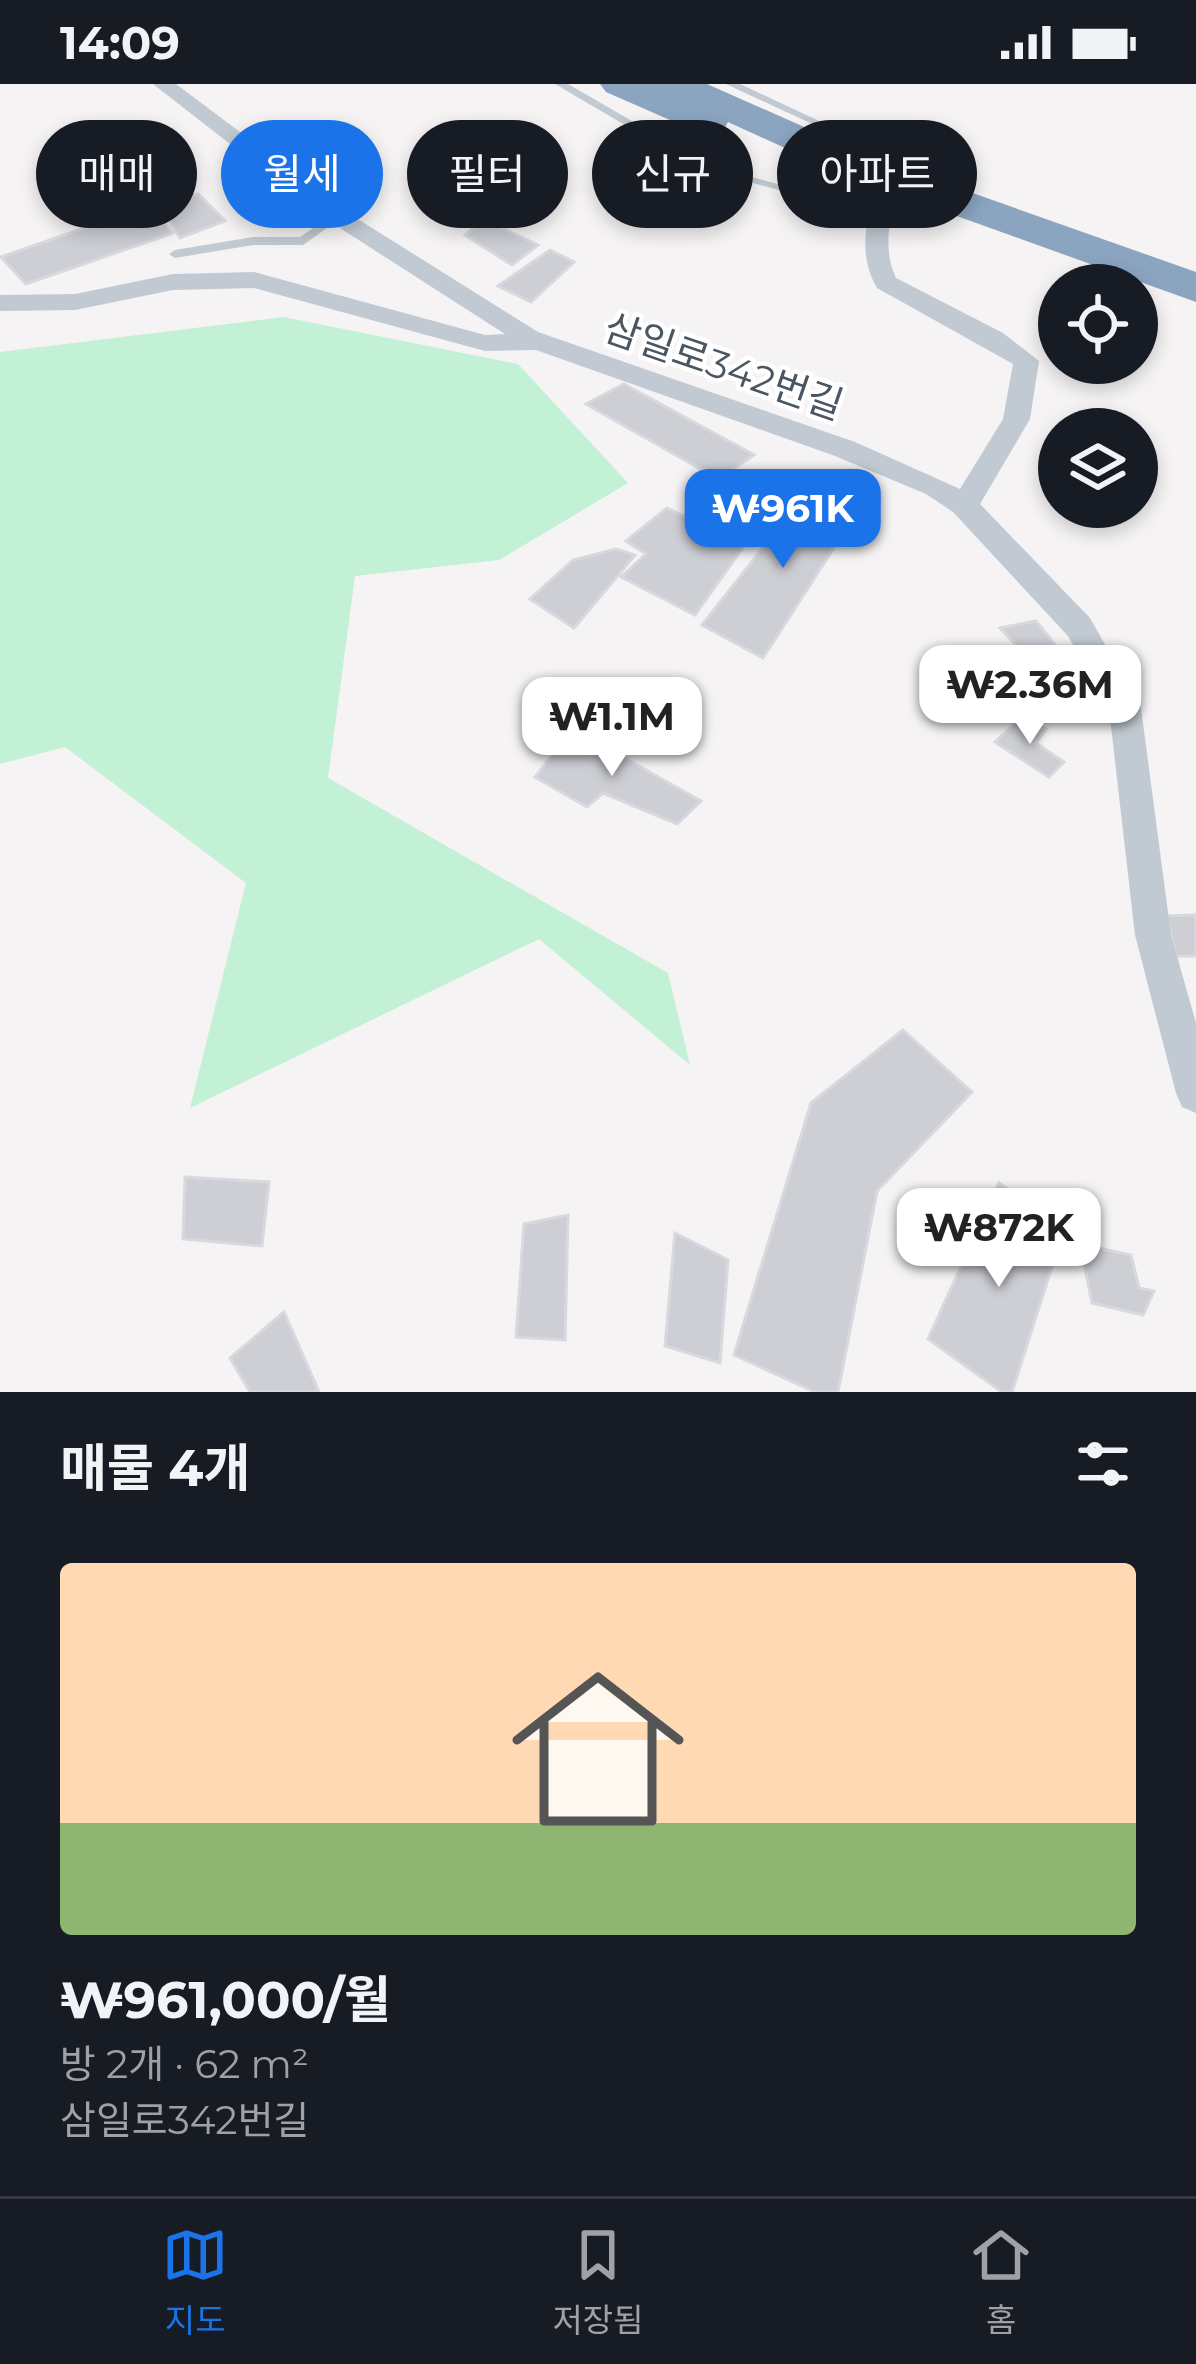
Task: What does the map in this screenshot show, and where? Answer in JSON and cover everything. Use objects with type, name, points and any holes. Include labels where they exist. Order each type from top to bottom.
[{"type":"highway","points":[[619,84],[777,134]]},
{"type":"highway","points":[[675,84],[777,129]]},
{"type":"highway","points":[[977,226],[1196,276]]},
{"type":"highway","points":[[977,227],[1196,288]]},
{"type":"highway","points":[[969,228],[1038,268]]},
{"type":"highway","points":[[973,228],[1055,264]]},
{"type":"highway","points":[[1158,308],[1196,327]]},
{"type":"highway","points":[[1158,316],[1196,327]]},
{"type":"street","name":"삼일로342번길","points":[[164,84],[221,127]]},
{"type":"street","name":"삼일로342번길","points":[[356,228],[459,296],[541,341],[845,449],[936,487],[963,505],[1078,627],[1125,708],[1153,935],[1196,1093]]},
{"type":"street","points":[[878,228],[876,268],[886,283],[994,339],[1026,362],[1028,390],[1003,447],[963,505]]},
{"type":"street","points":[[0,303],[75,302],[173,282],[254,280],[485,343],[541,341]]},
{"type":"lane","points":[[560,84],[704,167],[777,186]]},
{"type":"lane","points":[[731,84],[781,120]]},
{"type":"lane","points":[[175,254],[254,241],[303,241],[321,228]]},
{"type":"green space","points":[[284,317],[518,364],[628,483],[499,560],[355,576],[328,778],[668,973],[690,1065],[539,939],[190,1108],[246,883],[65,747],[0,764],[0,352]]},
{"type":"building","points":[[197,194],[221,223],[180,238],[174,228],[197,228]]},
{"type":"building","points":[[84,228],[169,228],[173,233],[26,284],[1,257]]},
{"type":"building","points":[[473,228],[502,228],[538,245],[512,265],[465,235]]},
{"type":"building","points":[[550,250],[574,262],[531,302],[498,286]]},
{"type":"building","points":[[624,384],[754,455],[718,479],[586,404]]},
{"type":"building","points":[[813,484],[864,501],[763,658],[702,625]]},
{"type":"building","points":[[722,498],[766,515],[695,615],[621,577],[646,554],[626,541],[667,508],[692,520]]},
{"type":"building","points":[[616,549],[635,555],[574,628],[530,599],[573,560]]},
{"type":"building","points":[[1036,621],[1060,651],[1036,667],[1000,628]]},
{"type":"building","points":[[1020,719],[1046,729],[1036,743],[1064,762],[1049,777],[995,742]]},
{"type":"building","points":[[573,729],[701,801],[677,824],[603,793],[587,807],[535,777]]},
{"type":"building","points":[[1196,915],[1196,956],[1176,956],[1167,916]]},
{"type":"building","points":[[903,1030],[972,1092],[877,1191],[838,1392],[815,1392],[734,1355],[811,1103]]},
{"type":"building","points":[[185,1177],[269,1182],[262,1246],[183,1239]]},
{"type":"building","points":[[999,1183],[1064,1229],[1012,1392],[1002,1392],[928,1339]]},
{"type":"building","points":[[568,1215],[565,1340],[516,1337],[524,1224]]},
{"type":"building","points":[[675,1233],[728,1260],[720,1363],[665,1346]]},
{"type":"building","points":[[1080,1244],[1131,1255],[1139,1288],[1154,1291],[1143,1315],[1092,1303]]},
{"type":"building","points":[[284,1312],[319,1392],[250,1392],[230,1358]]}]
